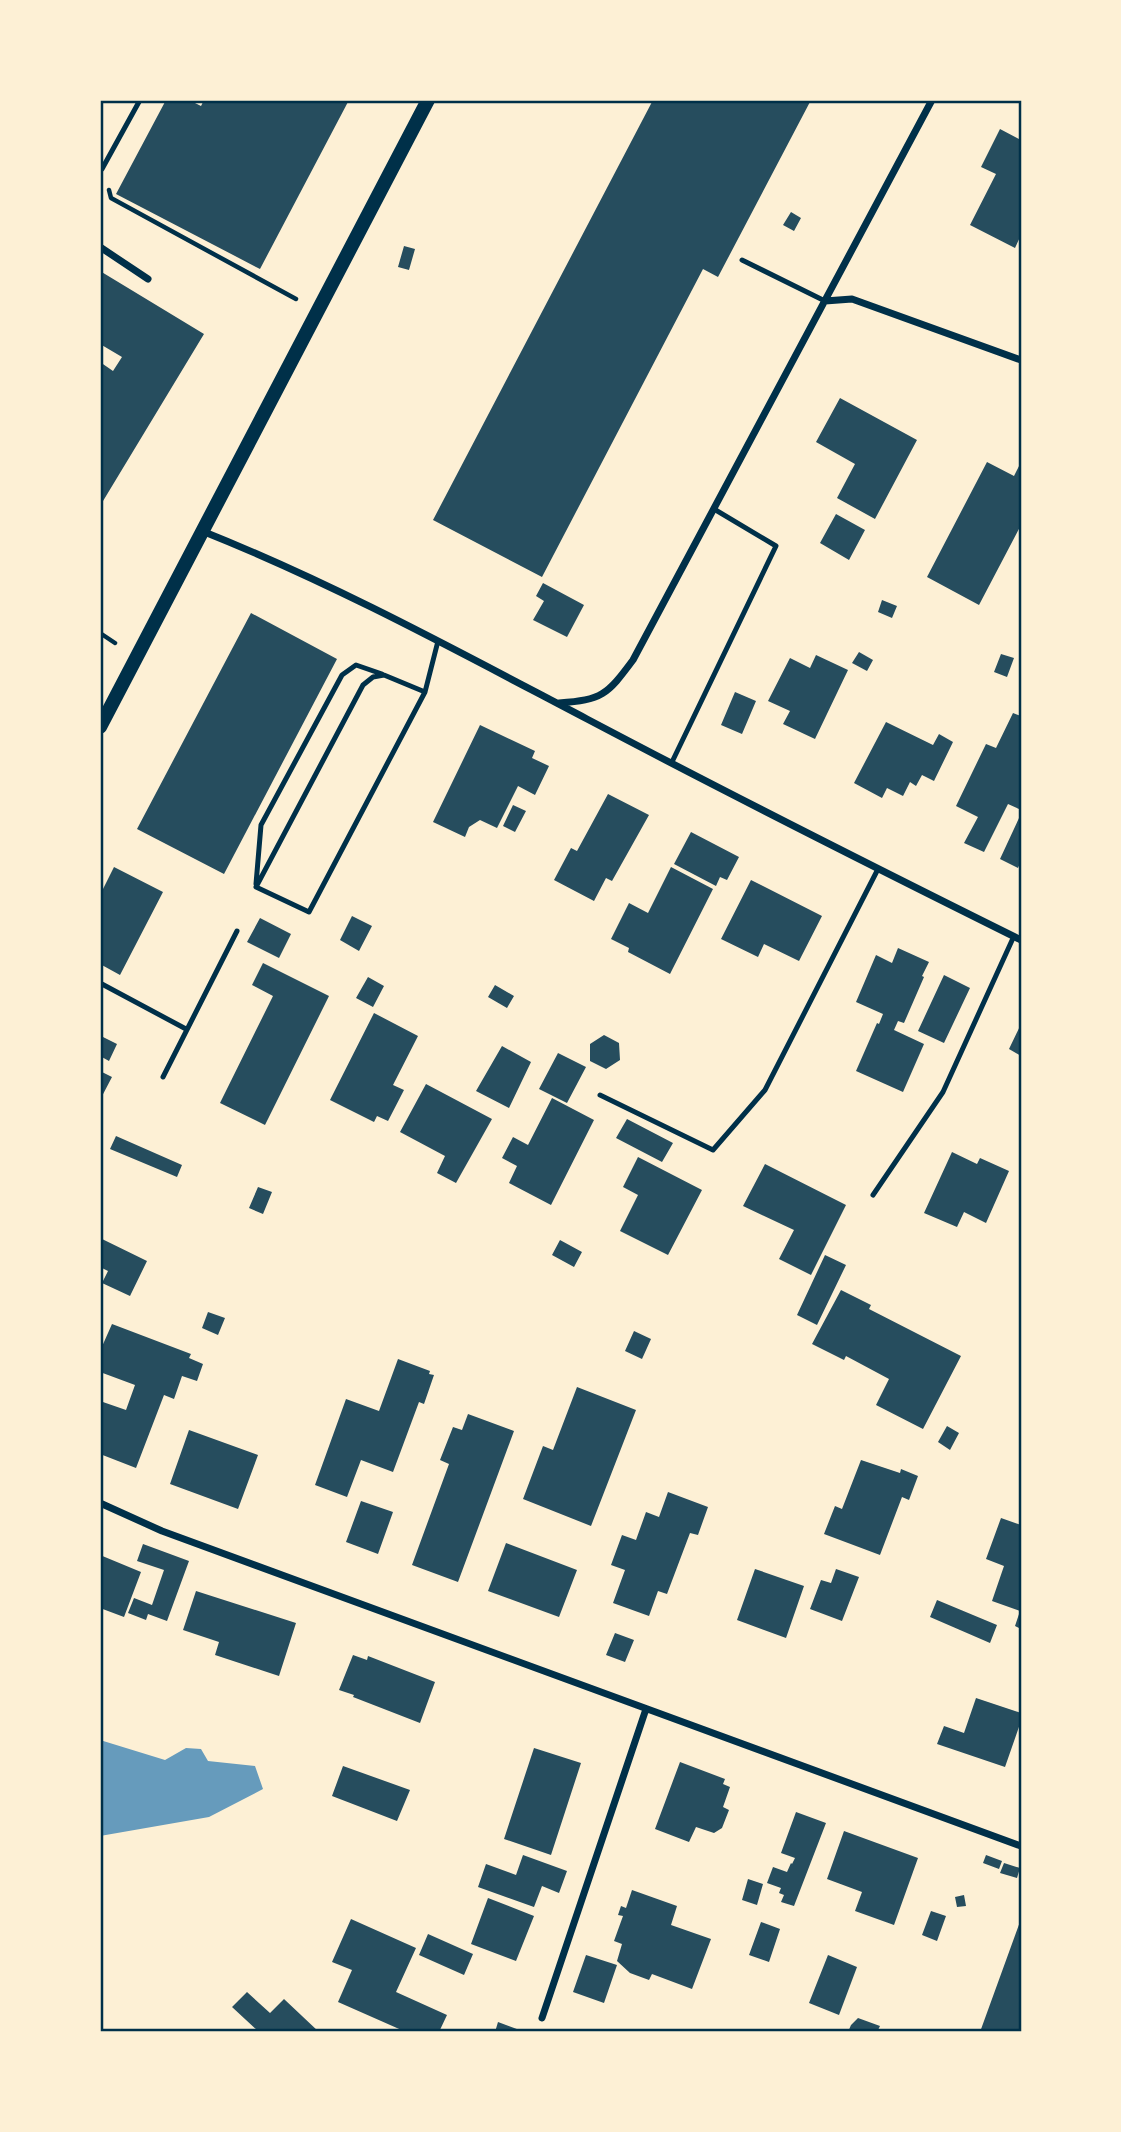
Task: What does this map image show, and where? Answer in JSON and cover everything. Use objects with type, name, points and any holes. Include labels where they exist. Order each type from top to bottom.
[{"type":"main road","points":[[100,727],[428,100]]},
{"type":"street","points":[[558,703],[590,701],[614,686],[634,660],[932,100]]},
{"type":"street","points":[[100,247],[148,279]]},
{"type":"street","points":[[825,301],[852,299],[1021,360]]},
{"type":"street","points":[[202,531],[267,557],[438,641],[878,869],[1018,938]]},
{"type":"street","points":[[100,1503],[162,1531],[1021,1846]]},
{"type":"street","points":[[542,2018],[646,1709]]},
{"type":"lane","points":[[101,169],[140,100]]},
{"type":"lane","points":[[742,260],[825,301]]},
{"type":"lane","points":[[672,762],[776,546],[714,509]]},
{"type":"lane","points":[[256,887],[309,912],[425,692],[438,641]]},
{"type":"lane","points":[[256,887],[261,825],[342,675],[356,666],[425,692]]},
{"type":"lane","points":[[256,887],[363,685],[373,677],[384,675]]},
{"type":"lane","points":[[600,1095],[713,1150],[765,1090],[878,869]]},
{"type":"lane","points":[[163,1077],[237,931]]},
{"type":"lane","points":[[873,1195],[943,1092],[1018,938]]},
{"type":"lane","points":[[100,983],[186,1029]]},
{"type":"path","points":[[101,169],[111,198],[317,311]]},
{"type":"water","points":[[100,1740],[165,1760],[186,1748],[201,1749],[208,1761],[255,1766],[263,1789],[209,1817],[100,1836]]},
{"type":"building","points":[[166,100],[189,100],[201,106],[204,100],[349,100],[260,269],[116,194]]},
{"type":"building","points":[[653,100],[811,100],[718,277],[703,269],[542,577],[433,520]]},
{"type":"building","points":[[1000,129],[1021,140],[1021,235],[1015,248],[970,225],[996,174],[981,167]]},
{"type":"building","points":[[791,212],[801,218],[794,231],[783,225]]},
{"type":"building","points":[[404,246],[415,249],[409,270],[398,267]]},
{"type":"building","points":[[100,271],[204,334],[100,506],[100,362],[113,371],[122,357],[100,344]]},
{"type":"building","points":[[840,398],[917,440],[875,519],[837,498],[855,464],[816,442]]},
{"type":"building","points":[[987,462],[1014,476],[1021,462],[1021,525],[979,605],[927,577]]},
{"type":"building","points":[[836,514],[865,530],[849,560],[820,543]]},
{"type":"building","points":[[543,583],[584,605],[567,637],[533,620],[544,601],[536,596]]},
{"type":"building","points":[[882,600],[897,606],[892,618],[878,612]]},
{"type":"building","points":[[251,613],[337,659],[224,874],[137,829]]},
{"type":"building","points":[[859,652],[873,660],[867,671],[852,663]]},
{"type":"building","points":[[1001,654],[1014,658],[1007,677],[994,672]]},
{"type":"building","points":[[816,655],[848,670],[815,739],[783,724],[790,711],[768,701],[790,658],[810,668]]},
{"type":"building","points":[[735,692],[756,701],[742,734],[721,725]]},
{"type":"building","points":[[1013,713],[1021,716],[1021,805],[1019,809],[1008,804],[984,852],[964,843],[978,817],[956,806],[986,744],[996,748]]},
{"type":"building","points":[[886,722],[933,745],[939,734],[953,742],[934,781],[922,775],[916,786],[910,782],[903,796],[887,788],[882,798],[854,783]]},
{"type":"building","points":[[480,725],[535,751],[532,758],[549,766],[535,795],[518,786],[497,828],[480,820],[469,827],[465,837],[433,822]]},
{"type":"building","points":[[608,794],[649,815],[612,881],[606,878],[594,901],[554,880],[571,848],[577,851]]},
{"type":"building","points":[[513,805],[526,811],[515,832],[503,826]]},
{"type":"building","points":[[1019,818],[1021,861],[1018,868],[1000,859]]},
{"type":"building","points":[[691,832],[739,857],[727,880],[720,877],[716,886],[674,864]]},
{"type":"building","points":[[114,867],[163,892],[120,975],[100,964],[100,895]]},
{"type":"building","points":[[671,867],[713,889],[670,974],[628,952],[629,948],[611,939],[629,903],[648,913]]},
{"type":"building","points":[[751,880],[822,916],[799,961],[764,944],[758,957],[721,939]]},
{"type":"building","points":[[352,916],[372,926],[359,951],[340,940]]},
{"type":"building","points":[[260,918],[291,934],[279,958],[247,942]]},
{"type":"building","points":[[898,948],[929,962],[904,1023],[898,1021],[894,1030],[924,1044],[903,1092],[856,1071],[883,1014],[856,1002],[876,955],[892,963]]},
{"type":"building","points":[[263,963],[329,996],[265,1125],[220,1103],[273,996],[252,985]]},
{"type":"building","points":[[944,975],[970,988],[944,1043],[918,1031]]},
{"type":"building","points":[[368,977],[384,986],[373,1007],[356,998]]},
{"type":"building","points":[[495,985],[514,996],[507,1008],[488,997]]},
{"type":"building","points":[[374,1013],[418,1036],[393,1085],[404,1090],[388,1121],[377,1116],[374,1122],[330,1100]]},
{"type":"building","points":[[1021,1024],[1021,1056],[1009,1049]]},
{"type":"building","points":[[604,1035],[619,1043],[620,1060],[606,1069],[590,1061],[590,1044]]},
{"type":"building","points":[[103,1037],[117,1044],[109,1061],[100,1056]]},
{"type":"building","points":[[502,1046],[531,1062],[509,1108],[476,1091]]},
{"type":"building","points":[[558,1053],[586,1067],[567,1103],[539,1089]]},
{"type":"building","points":[[100,1071],[112,1077],[100,1100]]},
{"type":"building","points":[[426,1084],[492,1119],[456,1183],[437,1173],[445,1156],[400,1132]]},
{"type":"building","points":[[552,1098],[594,1120],[551,1205],[509,1183],[517,1166],[502,1158],[513,1137],[528,1145]]},
{"type":"building","points":[[627,1119],[673,1143],[662,1162],[616,1138]]},
{"type":"building","points":[[116,1136],[182,1165],[177,1177],[110,1149]]},
{"type":"building","points":[[952,1152],[977,1164],[980,1158],[1009,1171],[986,1223],[964,1212],[957,1227],[924,1213]]},
{"type":"building","points":[[638,1157],[702,1190],[668,1255],[620,1231],[638,1195],[623,1187]]},
{"type":"building","points":[[765,1164],[846,1205],[811,1275],[779,1259],[794,1230],[743,1206]]},
{"type":"building","points":[[258,1187],[272,1192],[263,1214],[249,1208]]},
{"type":"building","points":[[100,1238],[147,1261],[130,1296],[102,1283],[108,1271],[100,1267]]},
{"type":"building","points":[[560,1240],[582,1252],[574,1267],[552,1255]]},
{"type":"building","points":[[825,1255],[846,1265],[817,1325],[797,1315]]},
{"type":"building","points":[[841,1290],[871,1305],[869,1309],[961,1356],[923,1429],[876,1405],[889,1379],[846,1356],[844,1360],[812,1344]]},
{"type":"building","points":[[208,1312],[225,1318],[218,1335],[202,1328]]},
{"type":"building","points":[[112,1324],[191,1354],[189,1358],[203,1364],[197,1381],[182,1376],[174,1399],[164,1395],[136,1468],[100,1454],[100,1401],[126,1410],[135,1385],[100,1372],[100,1351]]},
{"type":"building","points":[[634,1331],[651,1339],[642,1359],[625,1351]]},
{"type":"building","points":[[398,1359],[434,1375],[424,1404],[419,1402],[393,1472],[361,1460],[347,1497],[315,1485],[346,1399],[379,1411]]},
{"type":"building","points":[[577,1387],[636,1410],[591,1526],[523,1499],[543,1446],[553,1450]]},
{"type":"building","points":[[468,1414],[514,1431],[458,1582],[412,1565],[449,1464],[440,1460],[453,1427],[462,1430]]},
{"type":"building","points":[[947,1426],[959,1433],[950,1450],[938,1442]]},
{"type":"building","points":[[189,1430],[258,1455],[238,1509],[170,1484]]},
{"type":"building","points":[[861,1460],[900,1473],[901,1469],[918,1476],[909,1500],[902,1497],[880,1555],[824,1534],[835,1506],[842,1509]]},
{"type":"building","points":[[668,1492],[708,1507],[698,1535],[690,1533],[667,1594],[658,1591],[649,1616],[613,1603],[625,1570],[611,1565],[622,1535],[636,1540],[646,1512],[659,1517]]},
{"type":"building","points":[[361,1501],[393,1512],[378,1554],[346,1542]]},
{"type":"building","points":[[1001,1518],[1021,1525],[1021,1629],[1015,1626],[1020,1611],[992,1601],[1004,1566],[986,1559]]},
{"type":"building","points":[[506,1543],[577,1570],[559,1617],[488,1591]]},
{"type":"building","points":[[143,1544],[189,1561],[167,1621],[148,1614],[146,1620],[128,1613],[134,1598],[152,1605],[164,1570],[137,1561]]},
{"type":"building","points":[[100,1555],[141,1572],[124,1617],[100,1608]]},
{"type":"building","points":[[755,1569],[804,1586],[786,1638],[737,1620]]},
{"type":"building","points":[[836,1569],[859,1577],[842,1621],[810,1609],[821,1580],[831,1583]]},
{"type":"building","points":[[196,1591],[296,1623],[279,1676],[215,1655],[219,1642],[183,1630]]},
{"type":"building","points":[[937,1600],[997,1625],[990,1643],[930,1617]]},
{"type":"building","points":[[615,1633],[634,1640],[625,1662],[606,1655]]},
{"type":"building","points":[[353,1655],[367,1660],[368,1656],[435,1682],[420,1723],[339,1690]]},
{"type":"building","points":[[976,1698],[1021,1713],[1021,1721],[1005,1767],[937,1744],[944,1726],[964,1733]]},
{"type":"building","points":[[534,1748],[581,1763],[551,1855],[504,1839]]},
{"type":"building","points":[[680,1762],[725,1779],[723,1784],[730,1787],[723,1807],[729,1810],[722,1828],[714,1833],[696,1827],[689,1842],[655,1829]]},
{"type":"building","points":[[343,1766],[410,1790],[397,1821],[332,1796]]},
{"type":"building","points":[[796,1812],[826,1823],[794,1906],[781,1902],[784,1895],[779,1893],[781,1888],[767,1883],[773,1867],[787,1872],[795,1858],[781,1853]]},
{"type":"building","points":[[844,1831],[918,1858],[894,1925],[855,1911],[862,1892],[827,1879]]},
{"type":"building","points":[[523,1855],[567,1871],[559,1893],[542,1886],[534,1907],[478,1887],[486,1864],[516,1875]]},
{"type":"building","points":[[986,1855],[1002,1861],[999,1869],[983,1863]]},
{"type":"building","points":[[1004,1863],[1020,1868],[1017,1878],[1000,1873]]},
{"type":"building","points":[[748,1879],[763,1884],[757,1905],[742,1900]]},
{"type":"building","points":[[632,1890],[677,1906],[671,1925],[711,1939],[692,1989],[652,1974],[649,1980],[630,1973],[617,1961],[622,1944],[614,1941],[623,1916],[618,1915],[621,1906],[626,1908]]},
{"type":"building","points":[[964,1895],[966,1906],[957,1907],[955,1897]]},
{"type":"building","points":[[488,1898],[534,1916],[516,1961],[471,1944]]},
{"type":"building","points":[[931,1911],[946,1916],[937,1941],[922,1935]]},
{"type":"building","points":[[351,1919],[416,1948],[396,1992],[447,2015],[439,2032],[406,2032],[338,2002],[352,1970],[332,1962]]},
{"type":"building","points":[[1021,1919],[1021,2032],[980,2032]]},
{"type":"building","points":[[761,1922],[780,1929],[769,1962],[749,1955]]},
{"type":"building","points":[[428,1934],[473,1954],[464,1975],[419,1955]]},
{"type":"building","points":[[586,1955],[617,1965],[604,2003],[573,1992]]},
{"type":"building","points":[[828,1955],[857,1967],[839,2015],[809,2003]]},
{"type":"building","points":[[247,1992],[270,2013],[284,1999],[319,2032],[259,2032],[232,2007]]},
{"type":"building","points":[[858,2018],[880,2026],[877,2032],[848,2032]]},
{"type":"building","points":[[498,2022],[525,2032],[495,2032]]}]
